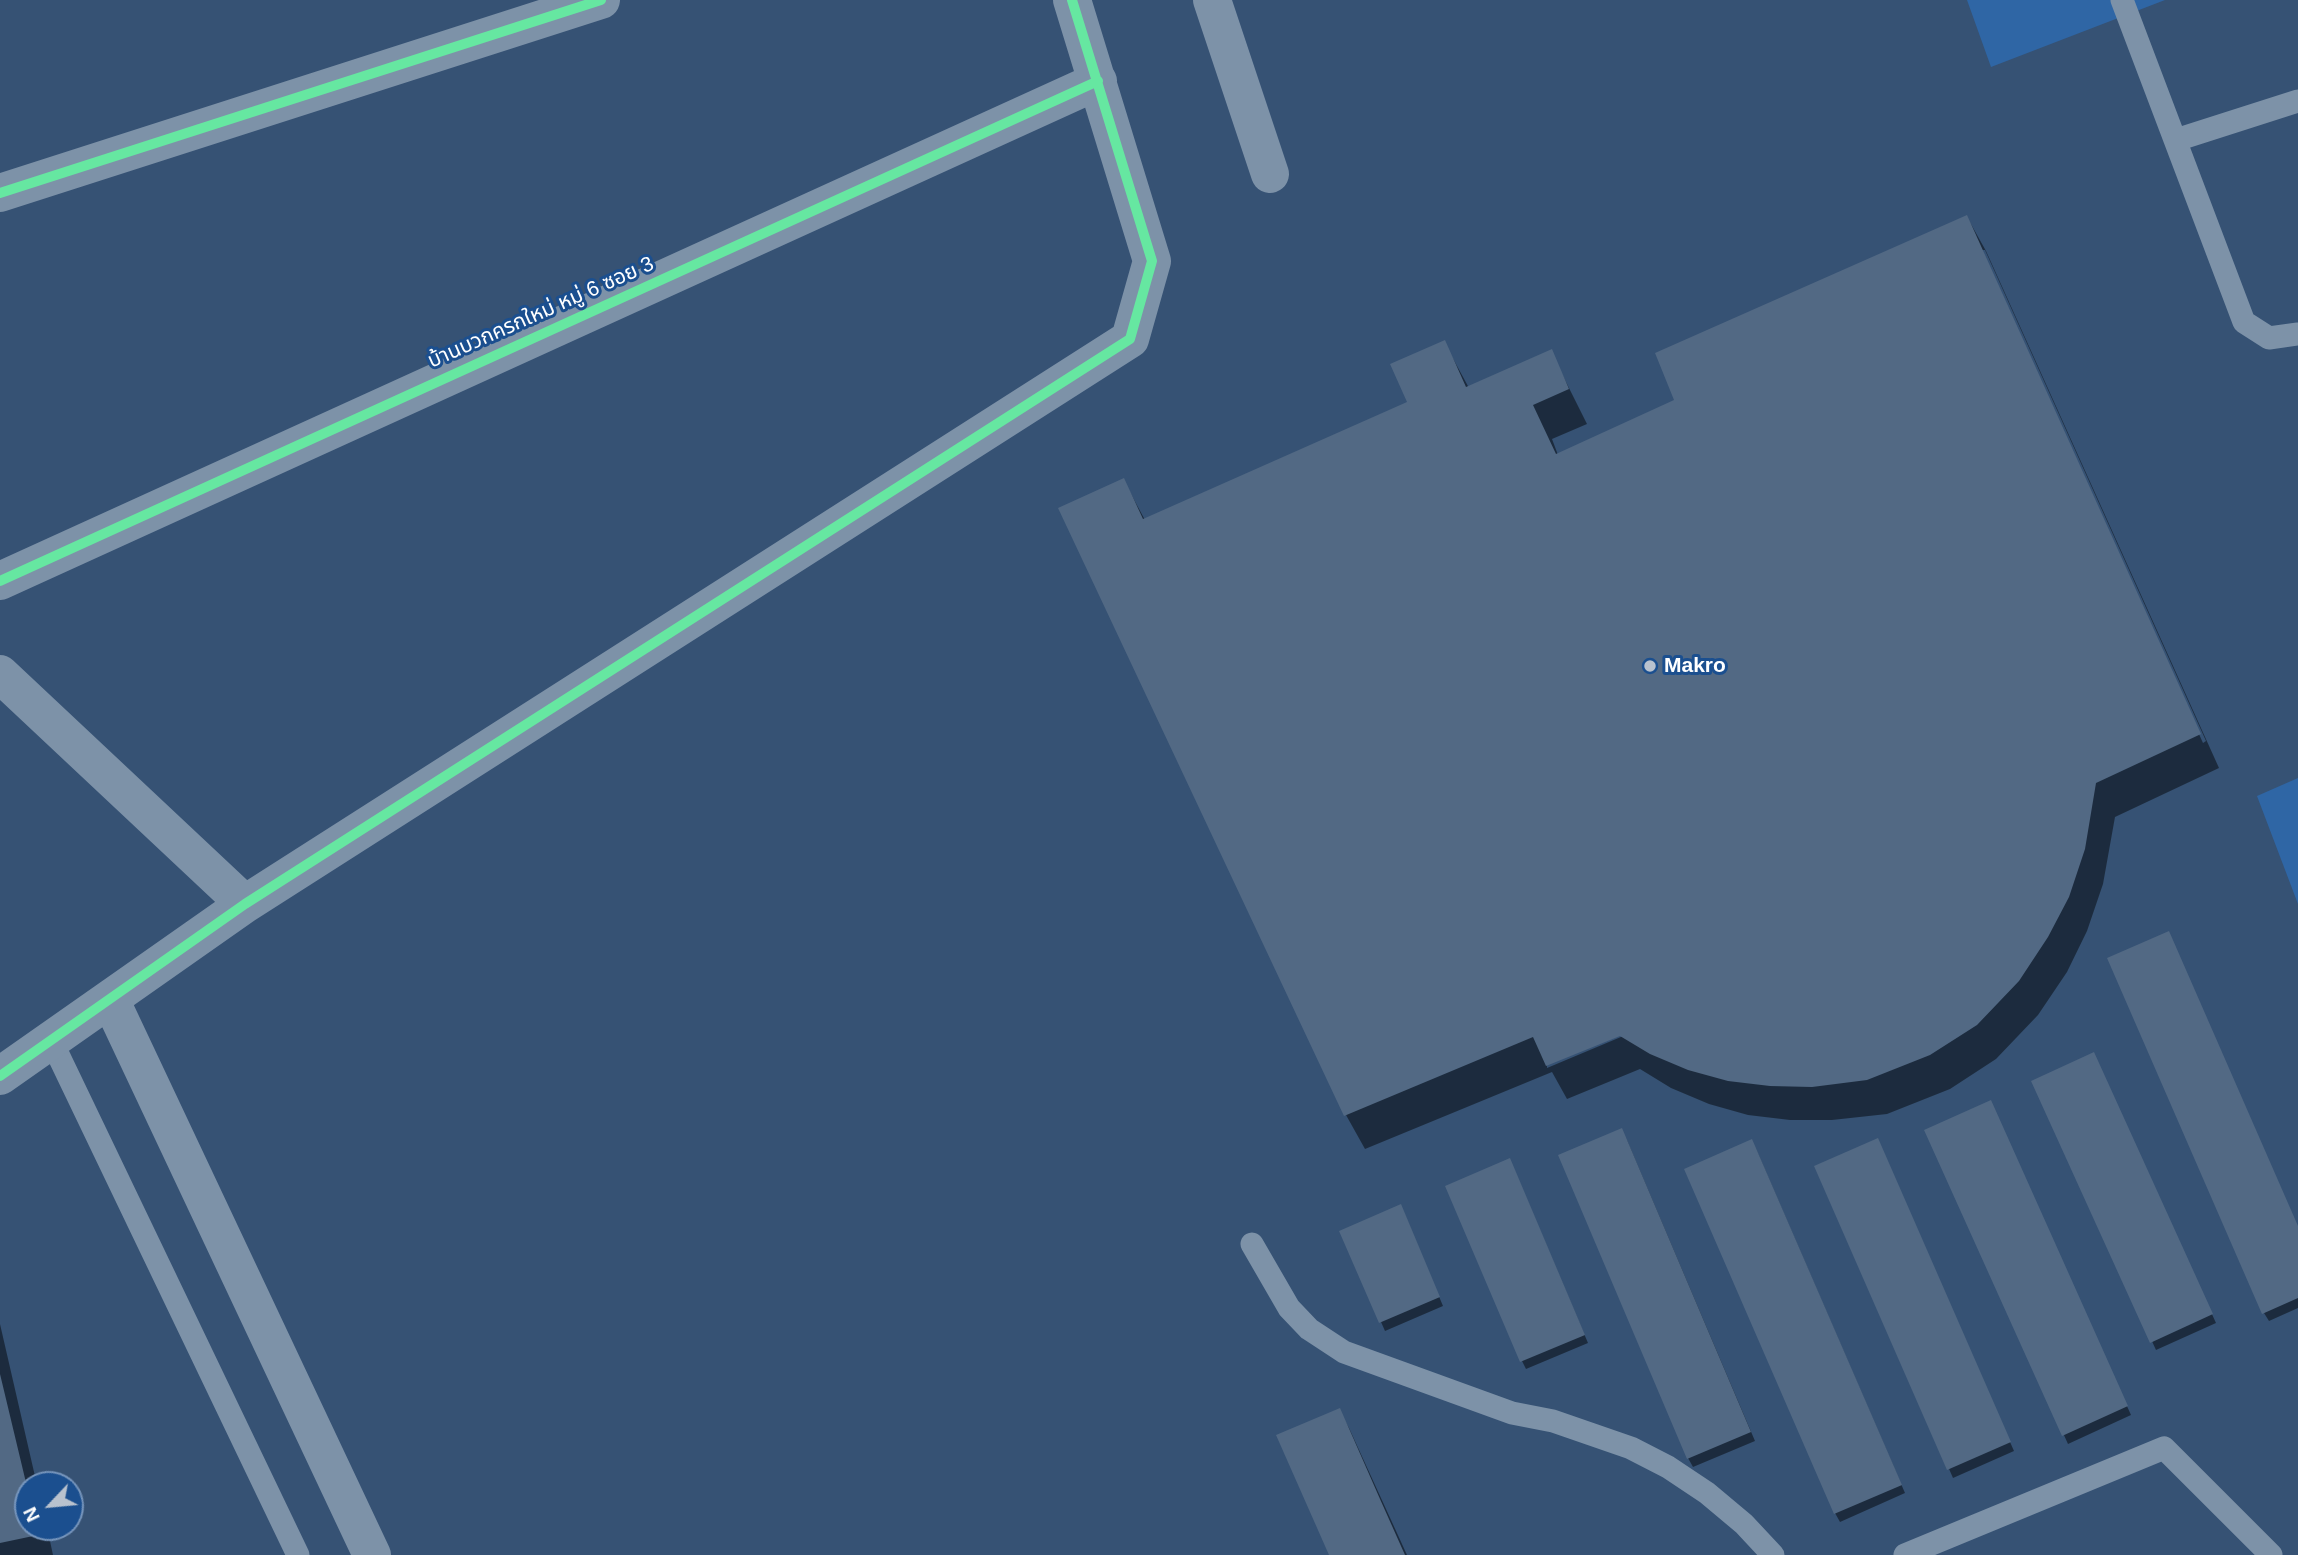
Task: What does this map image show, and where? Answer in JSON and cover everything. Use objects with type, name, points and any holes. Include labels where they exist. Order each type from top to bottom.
[{"type":"street","points":[[0,193],[601,0]]},
{"type":"street","points":[[0,1076],[245,904],[1130,339],[1152,261],[1072,0]]},
{"type":"street","points":[[1213,0],[1270,174]]},
{"type":"street","name":"บ้านบวกครกใหม่ หมู่ 6 ซอย 3","points":[[0,581],[1098,81]]},
{"type":"street","points":[[0,674],[245,904]]},
{"type":"street","points":[[110,999],[373,1555]]},
{"type":"lane","points":[[2122,0],[2244,322],[2269,338],[2298,334]]},
{"type":"lane","points":[[2176,141],[2298,101]]},
{"type":"lane","points":[[52,1042],[298,1555]]},
{"type":"lane","points":[[1252,1244],[1289,1308],[1309,1329],[1344,1352],[1512,1413],[1553,1421],[1631,1448],[1668,1467],[1707,1493],[1744,1524],[1773,1555]]},
{"type":"lane","points":[[1905,1555],[2164,1448],[2271,1555]]},
{"type":"shaded area","points":[[1967,0],[2165,0],[1991,67]]},
{"type":"shaded area","points":[[2298,778],[2298,904],[2257,796]]},
{"type":"building","name":"Makro","points":[[1967,215],[2201,734],[2096,783],[2085,849],[2069,897],[2048,937],[2019,981],[1977,1025],[1930,1055],[1867,1080],[1812,1087],[1770,1086],[1728,1081],[1688,1070],[1650,1054],[1620,1036],[1546,1066],[1533,1037],[1344,1116],[1058,508],[1124,478],[1143,519],[1407,402],[1390,364],[1445,340],[1466,387],[1552,349],[1569,389],[1533,405],[1556,454],[1674,400],[1655,353]]},
{"type":"building","points":[[2169,931],[2298,1226],[2298,1298],[2262,1314],[2107,958]]},
{"type":"building","points":[[2094,1052],[2213,1314],[2150,1343],[2031,1081]]},
{"type":"building","points":[[1991,1100],[2128,1406],[2062,1436],[1924,1130]]},
{"type":"building","points":[[1622,1128],[1751,1432],[1687,1459],[1558,1155]]},
{"type":"building","points":[[1878,1138],[2011,1442],[1947,1470],[1814,1166]]},
{"type":"building","points":[[1752,1139],[1902,1485],[1834,1514],[1684,1169]]},
{"type":"building","points":[[1510,1158],[1585,1335],[1520,1362],[1445,1186]]},
{"type":"building","points":[[1401,1204],[1440,1297],[1379,1323],[1339,1231]]},
{"type":"building","points":[[0,1374],[23,1471],[14,1471],[14,1540],[0,1543]]},
{"type":"building","points":[[1340,1408],[1405,1555],[1329,1555],[1276,1435]]},
{"type":"cycle path","points":[[0,193],[601,0]]},
{"type":"cycle path","points":[[0,1076],[245,904],[1130,339],[1152,261],[1072,0]]},
{"type":"cycle path","points":[[0,581],[1098,81]]},
{"type":"place","name":"Makro","points":[[1650,666]]}]
